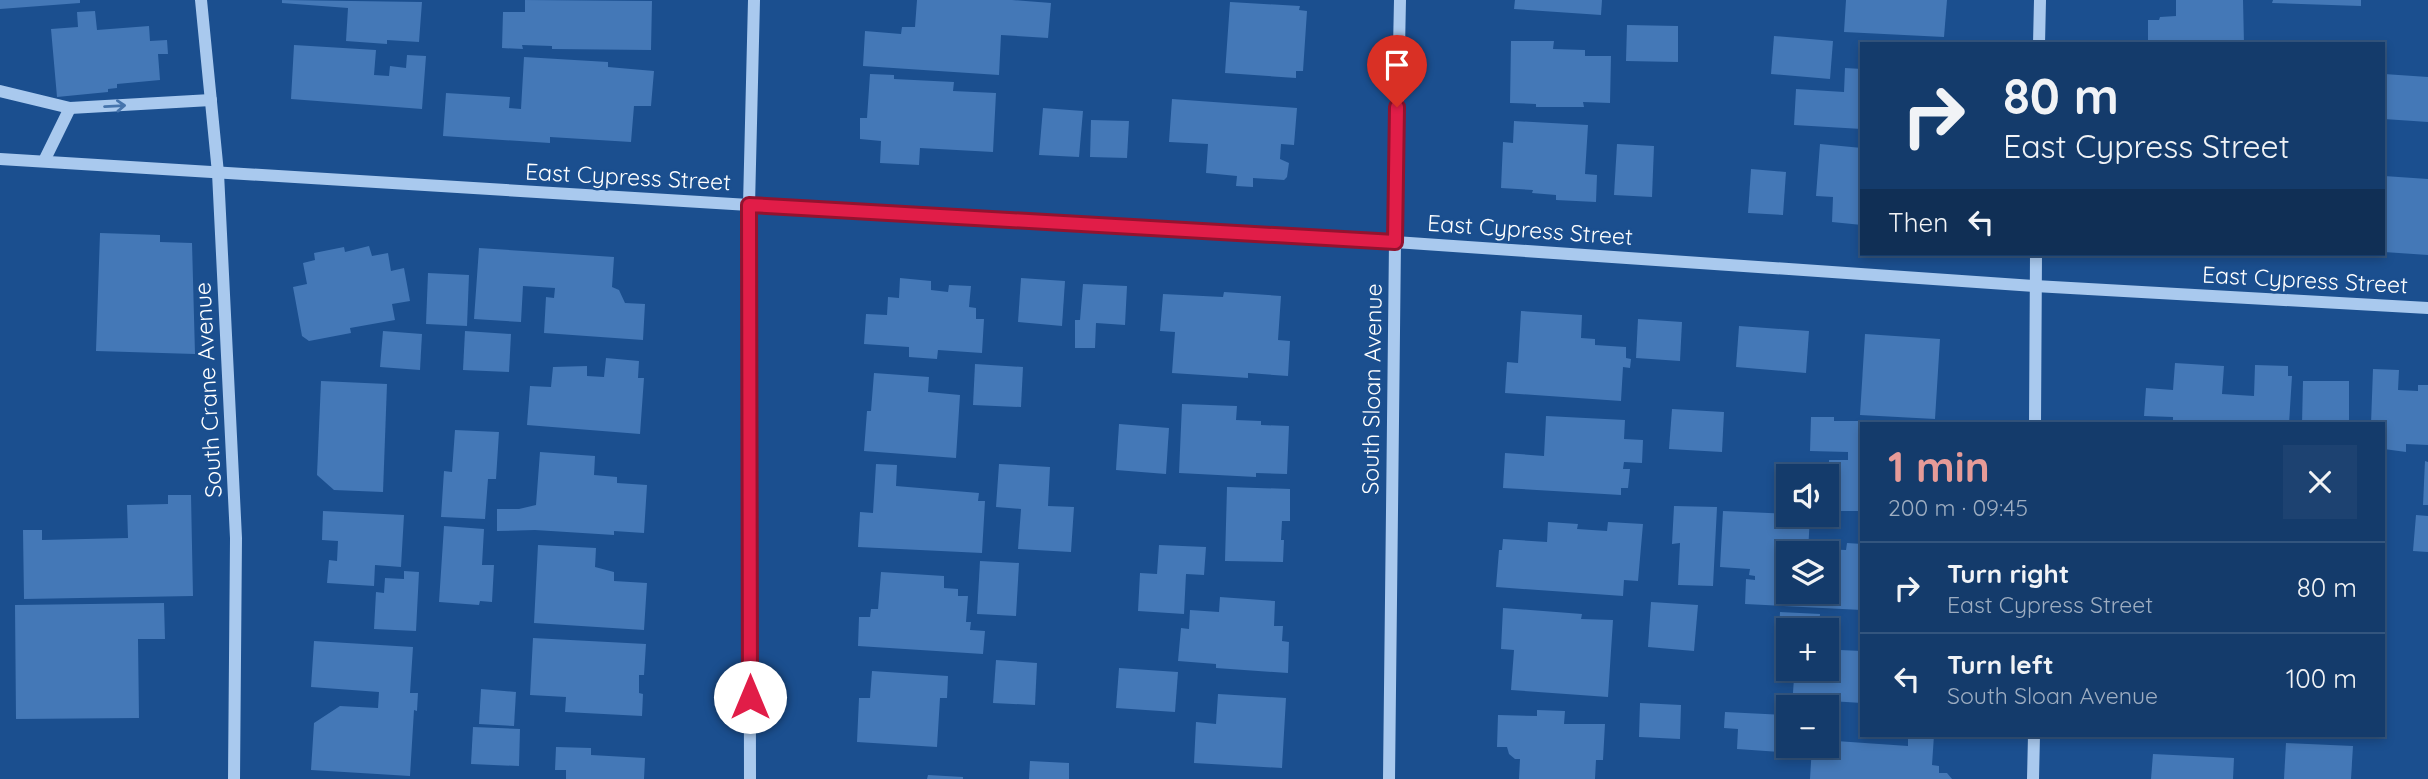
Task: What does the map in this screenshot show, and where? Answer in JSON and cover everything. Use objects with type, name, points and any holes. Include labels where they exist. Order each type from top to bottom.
[{"type":"street","name":"South Crane Avenue","points":[[201,0],[218,173],[236,538],[234,779]]},
{"type":"street","points":[[750,779],[749,205],[754,0]]},
{"type":"street","name":"South Sloan Avenue","points":[[1390,779],[1400,0]]},
{"type":"street","points":[[2039,42],[2040,0]]},
{"type":"street","points":[[0,91],[70,108],[211,100]]},
{"type":"street","points":[[44,161],[70,108]]},
{"type":"street","name":"East Cypress Street","points":[[0,159],[1395,242],[2035,286],[2428,308]]},
{"type":"street","points":[[2035,422],[2036,256]]},
{"type":"street","points":[[2034,737],[2034,779]]},
{"type":"building","points":[[0,0],[80,0],[80,3],[0,9]]},
{"type":"building","points":[[282,0],[422,2],[419,42],[387,40],[387,44],[346,41],[348,8],[282,3]]},
{"type":"building","points":[[525,0],[652,1],[651,50],[552,49],[552,46],[522,45],[523,49],[502,48],[503,12],[525,12]]},
{"type":"building","points":[[917,0],[1012,0],[1051,3],[1048,38],[1001,35],[999,75],[863,66],[865,31],[901,34],[902,27],[915,27]]},
{"type":"building","points":[[1515,0],[1602,0],[1601,15],[1514,9]]},
{"type":"building","points":[[1846,0],[1947,0],[1944,37],[1844,32]]},
{"type":"building","points":[[2176,0],[2243,0],[2244,42],[2148,42],[2148,20],[2176,16]]},
{"type":"building","points":[[2273,0],[2361,0],[2361,6],[2272,3]]},
{"type":"building","points":[[1230,2],[1300,6],[1299,10],[1307,11],[1303,71],[1296,71],[1296,78],[1225,73]]},
{"type":"building","points":[[95,11],[97,30],[149,26],[150,41],[167,40],[168,54],[158,54],[160,80],[117,84],[117,88],[108,89],[108,92],[57,97],[51,29],[78,27],[77,12]]},
{"type":"building","points":[[1627,25],[1678,26],[1678,62],[1626,61]]},
{"type":"building","points":[[1774,36],[1833,41],[1830,79],[1771,74]]},
{"type":"building","points":[[1511,41],[1554,41],[1553,49],[1585,50],[1585,56],[1611,56],[1610,103],[1583,102],[1584,107],[1536,107],[1536,104],[1510,103]]},
{"type":"building","points":[[294,45],[376,50],[374,75],[389,76],[390,66],[406,68],[407,55],[426,56],[422,109],[291,99]]},
{"type":"building","points":[[524,57],[608,62],[608,67],[654,71],[651,106],[634,106],[631,142],[550,137],[550,143],[443,136],[446,93],[510,97],[509,108],[521,109]]},
{"type":"building","points":[[1845,68],[1860,69],[1860,129],[1794,125],[1796,89],[1844,92]]},
{"type":"building","points":[[870,74],[894,75],[894,79],[954,82],[953,91],[996,93],[993,152],[920,148],[919,165],[880,163],[881,141],[860,139],[860,118],[867,118]]},
{"type":"building","points":[[2385,74],[2428,77],[2428,122],[2385,119]]},
{"type":"building","points":[[1172,99],[1297,108],[1294,145],[1281,144],[1280,159],[1289,163],[1287,177],[1284,180],[1253,178],[1253,187],[1236,186],[1237,176],[1206,173],[1208,144],[1169,142]]},
{"type":"building","points":[[1043,108],[1083,111],[1079,157],[1039,155]]},
{"type":"building","points":[[1091,120],[1129,121],[1127,158],[1090,157]]},
{"type":"building","points":[[1514,121],[1588,125],[1585,174],[1597,175],[1596,202],[1556,200],[1556,195],[1501,188],[1503,142],[1513,143]]},
{"type":"building","points":[[1617,144],[1654,146],[1652,197],[1614,195]]},
{"type":"building","points":[[1820,144],[1860,148],[1860,225],[1832,222],[1833,197],[1816,196]]},
{"type":"building","points":[[1751,169],[1786,172],[1783,215],[1748,213]]},
{"type":"building","points":[[2385,176],[2428,179],[2428,255],[2385,252]]},
{"type":"building","points":[[100,233],[160,235],[160,242],[192,243],[195,354],[96,351]]},
{"type":"building","points":[[369,246],[372,256],[388,253],[391,271],[404,268],[410,301],[392,304],[395,320],[350,328],[351,333],[309,341],[302,336],[293,287],[307,284],[303,263],[315,260],[314,253],[344,247],[345,252]]},
{"type":"building","points":[[479,248],[614,257],[612,287],[619,290],[625,303],[645,304],[643,340],[544,333],[546,297],[554,298],[555,288],[523,286],[521,322],[474,319]]},
{"type":"building","points":[[428,273],[469,275],[467,326],[426,324]]},
{"type":"building","points":[[900,278],[931,281],[931,290],[948,292],[949,285],[971,286],[969,307],[976,308],[976,319],[984,319],[982,353],[938,350],[937,359],[909,357],[909,347],[864,344],[866,314],[887,315],[888,297],[899,298]]},
{"type":"building","points":[[1021,278],[1065,281],[1062,326],[1018,322]]},
{"type":"building","points":[[1083,284],[1127,286],[1125,325],[1096,323],[1095,348],[1075,348],[1075,320],[1080,320]]},
{"type":"building","points":[[1224,292],[1281,296],[1278,340],[1290,341],[1288,376],[1248,373],[1248,378],[1172,373],[1175,332],[1160,331],[1163,294],[1223,297]]},
{"type":"building","points":[[1521,311],[1582,315],[1581,338],[1595,339],[1595,345],[1626,347],[1626,358],[1631,359],[1630,368],[1623,367],[1621,401],[1505,393],[1507,362],[1518,363]]},
{"type":"building","points":[[1638,319],[1682,322],[1680,361],[1636,358]]},
{"type":"building","points":[[1739,326],[1809,331],[1806,373],[1736,367]]},
{"type":"building","points":[[383,331],[422,334],[420,370],[380,367]]},
{"type":"building","points":[[465,331],[511,334],[509,372],[463,370]]},
{"type":"building","points":[[1865,334],[1940,339],[1935,419],[1860,415]]},
{"type":"building","points":[[606,358],[639,361],[638,378],[644,378],[640,434],[527,425],[530,386],[551,387],[553,367],[587,366],[587,376],[604,377]]},
{"type":"building","points":[[2175,363],[2224,366],[2222,394],[2254,396],[2255,365],[2288,366],[2288,376],[2292,376],[2289,422],[2173,422],[2173,417],[2144,416],[2146,388],[2173,390]]},
{"type":"building","points":[[975,364],[1023,367],[1021,407],[973,405]]},
{"type":"building","points":[[2373,369],[2399,370],[2398,390],[2418,391],[2418,385],[2428,385],[2428,445],[2406,444],[2406,452],[2385,449],[2385,422],[2371,422]]},
{"type":"building","points":[[874,373],[929,377],[928,392],[960,395],[956,458],[864,451],[867,411],[871,411]]},
{"type":"building","points":[[321,381],[387,384],[383,492],[334,490],[317,475]]},
{"type":"building","points":[[2303,381],[2349,381],[2349,422],[2302,422]]},
{"type":"building","points":[[1182,404],[1237,406],[1236,420],[1261,421],[1261,425],[1289,426],[1287,474],[1256,473],[1256,477],[1179,473]]},
{"type":"building","points":[[1672,409],[1724,412],[1722,452],[1669,449]]},
{"type":"building","points":[[1546,416],[1625,420],[1624,439],[1643,440],[1642,463],[1624,462],[1623,469],[1630,469],[1628,488],[1621,488],[1621,495],[1503,488],[1505,453],[1544,456]]},
{"type":"building","points":[[1811,417],[1834,417],[1834,421],[1862,421],[1860,511],[1839,511],[1839,464],[1829,464],[1829,460],[1848,460],[1848,452],[1810,451]]},
{"type":"building","points":[[1119,424],[1169,428],[1166,474],[1116,470]]},
{"type":"building","points":[[455,430],[499,432],[496,479],[488,479],[485,519],[441,517],[444,471],[452,472]]},
{"type":"building","points":[[540,452],[595,456],[594,475],[617,477],[617,483],[647,485],[644,533],[614,531],[614,535],[535,530],[497,531],[497,509],[519,509],[536,505]]},
{"type":"building","points":[[2425,461],[2428,462],[2428,505],[2423,505]]},
{"type":"building","points":[[876,464],[897,465],[896,486],[979,493],[978,501],[985,501],[982,553],[858,547],[860,512],[873,513]]},
{"type":"building","points":[[999,464],[1050,467],[1048,506],[1074,507],[1071,552],[1018,549],[1021,509],[996,507]]},
{"type":"building","points":[[1227,487],[1290,489],[1290,521],[1282,521],[1283,562],[1225,561]]},
{"type":"building","points":[[168,495],[191,495],[193,596],[24,599],[23,530],[42,530],[42,540],[128,538],[127,505],[168,504]]},
{"type":"building","points":[[1674,506],[1717,507],[1713,586],[1678,585],[1680,543],[1672,544]]},
{"type":"building","points":[[323,511],[404,515],[401,567],[375,565],[374,586],[327,583],[329,560],[337,561],[338,541],[322,540]]},
{"type":"building","points":[[1723,511],[1776,513],[1776,527],[1809,527],[1809,541],[1776,541],[1776,604],[1839,604],[1839,550],[1846,550],[1847,543],[1860,544],[1860,610],[1745,604],[1746,579],[1755,580],[1755,576],[1749,575],[1750,569],[1720,567]]},
{"type":"building","points":[[2416,515],[2428,516],[2428,552],[2413,551]]},
{"type":"building","points":[[1548,522],[1578,524],[1577,529],[1607,531],[1608,522],[1643,524],[1638,581],[1624,580],[1623,596],[1496,587],[1499,550],[1502,550],[1503,539],[1547,542]]},
{"type":"building","points":[[444,526],[484,529],[482,565],[494,565],[492,602],[480,601],[479,605],[439,602]]},
{"type":"building","points":[[538,545],[596,548],[595,567],[614,572],[614,581],[647,583],[644,630],[534,623]]},
{"type":"building","points":[[1159,545],[1206,547],[1204,575],[1186,574],[1184,614],[1138,611],[1140,573],[1157,574]]},
{"type":"building","points":[[980,561],[1019,563],[1016,616],[977,614]]},
{"type":"building","points":[[404,571],[419,572],[416,631],[374,629],[376,592],[384,593],[385,578],[404,579]]},
{"type":"building","points":[[881,572],[944,576],[944,588],[958,589],[958,596],[968,596],[966,622],[971,622],[970,630],[985,631],[983,654],[858,646],[859,617],[870,617],[871,609],[878,609]]},
{"type":"building","points":[[1220,597],[1275,601],[1274,626],[1283,626],[1282,641],[1289,642],[1288,673],[1216,668],[1216,664],[1178,661],[1181,628],[1189,629],[1190,610],[1219,612]]},
{"type":"building","points":[[1651,602],[1698,605],[1694,651],[1648,647]]},
{"type":"building","points":[[164,603],[165,639],[138,639],[139,718],[16,719],[15,605]]},
{"type":"building","points":[[1503,608],[1582,614],[1581,619],[1613,620],[1608,697],[1511,690],[1514,650],[1501,649]]},
{"type":"building","points":[[1780,612],[1820,614],[1820,618],[1780,618]]},
{"type":"building","points":[[533,638],[646,644],[644,675],[639,675],[639,693],[643,694],[642,716],[565,712],[566,697],[530,695]]},
{"type":"building","points":[[314,641],[413,647],[410,693],[418,693],[417,711],[414,710],[410,776],[311,770],[314,723],[340,706],[378,708],[379,692],[311,687]]},
{"type":"building","points":[[1840,650],[1860,651],[1860,703],[1839,702],[1839,695],[1793,695],[1794,681],[1839,681]]},
{"type":"building","points":[[996,660],[1037,663],[1035,705],[993,703]]},
{"type":"building","points":[[1119,668],[1178,672],[1175,712],[1116,708]]},
{"type":"building","points":[[872,671],[948,676],[947,698],[940,698],[937,747],[857,742],[859,698],[870,698]]},
{"type":"building","points":[[481,689],[516,692],[514,726],[479,724]]},
{"type":"building","points":[[1218,694],[1286,698],[1282,768],[1194,763],[1196,722],[1216,724]]},
{"type":"building","points":[[1640,703],[1681,705],[1680,739],[1639,737]]},
{"type":"building","points":[[1537,710],[1565,711],[1564,724],[1605,724],[1603,760],[1596,760],[1595,779],[1519,779],[1520,759],[1509,754],[1507,747],[1497,747],[1498,715],[1537,716]]},
{"type":"building","points":[[1725,712],[1776,715],[1776,752],[1737,749],[1738,729],[1724,728]]},
{"type":"building","points":[[473,727],[520,729],[519,766],[471,764]]},
{"type":"building","points":[[1908,737],[1934,737],[1932,765],[1939,766],[1939,773],[1947,773],[1952,779],[1810,779],[1811,758],[1839,758],[1839,741],[1908,746]]},
{"type":"building","points":[[2286,743],[2353,746],[2351,779],[2284,779]]},
{"type":"building","points":[[556,747],[591,748],[591,755],[645,758],[644,779],[566,779],[566,770],[555,770]]},
{"type":"building","points":[[2153,754],[2234,758],[2233,779],[2151,779]]},
{"type":"building","points":[[1030,761],[1069,763],[1069,779],[1029,779]]},
{"type":"building","points":[[928,775],[963,777],[963,779],[927,779]]},
{"type":"route","points":[[750,697],[749,205],[1395,242],[1397,107]]}]
